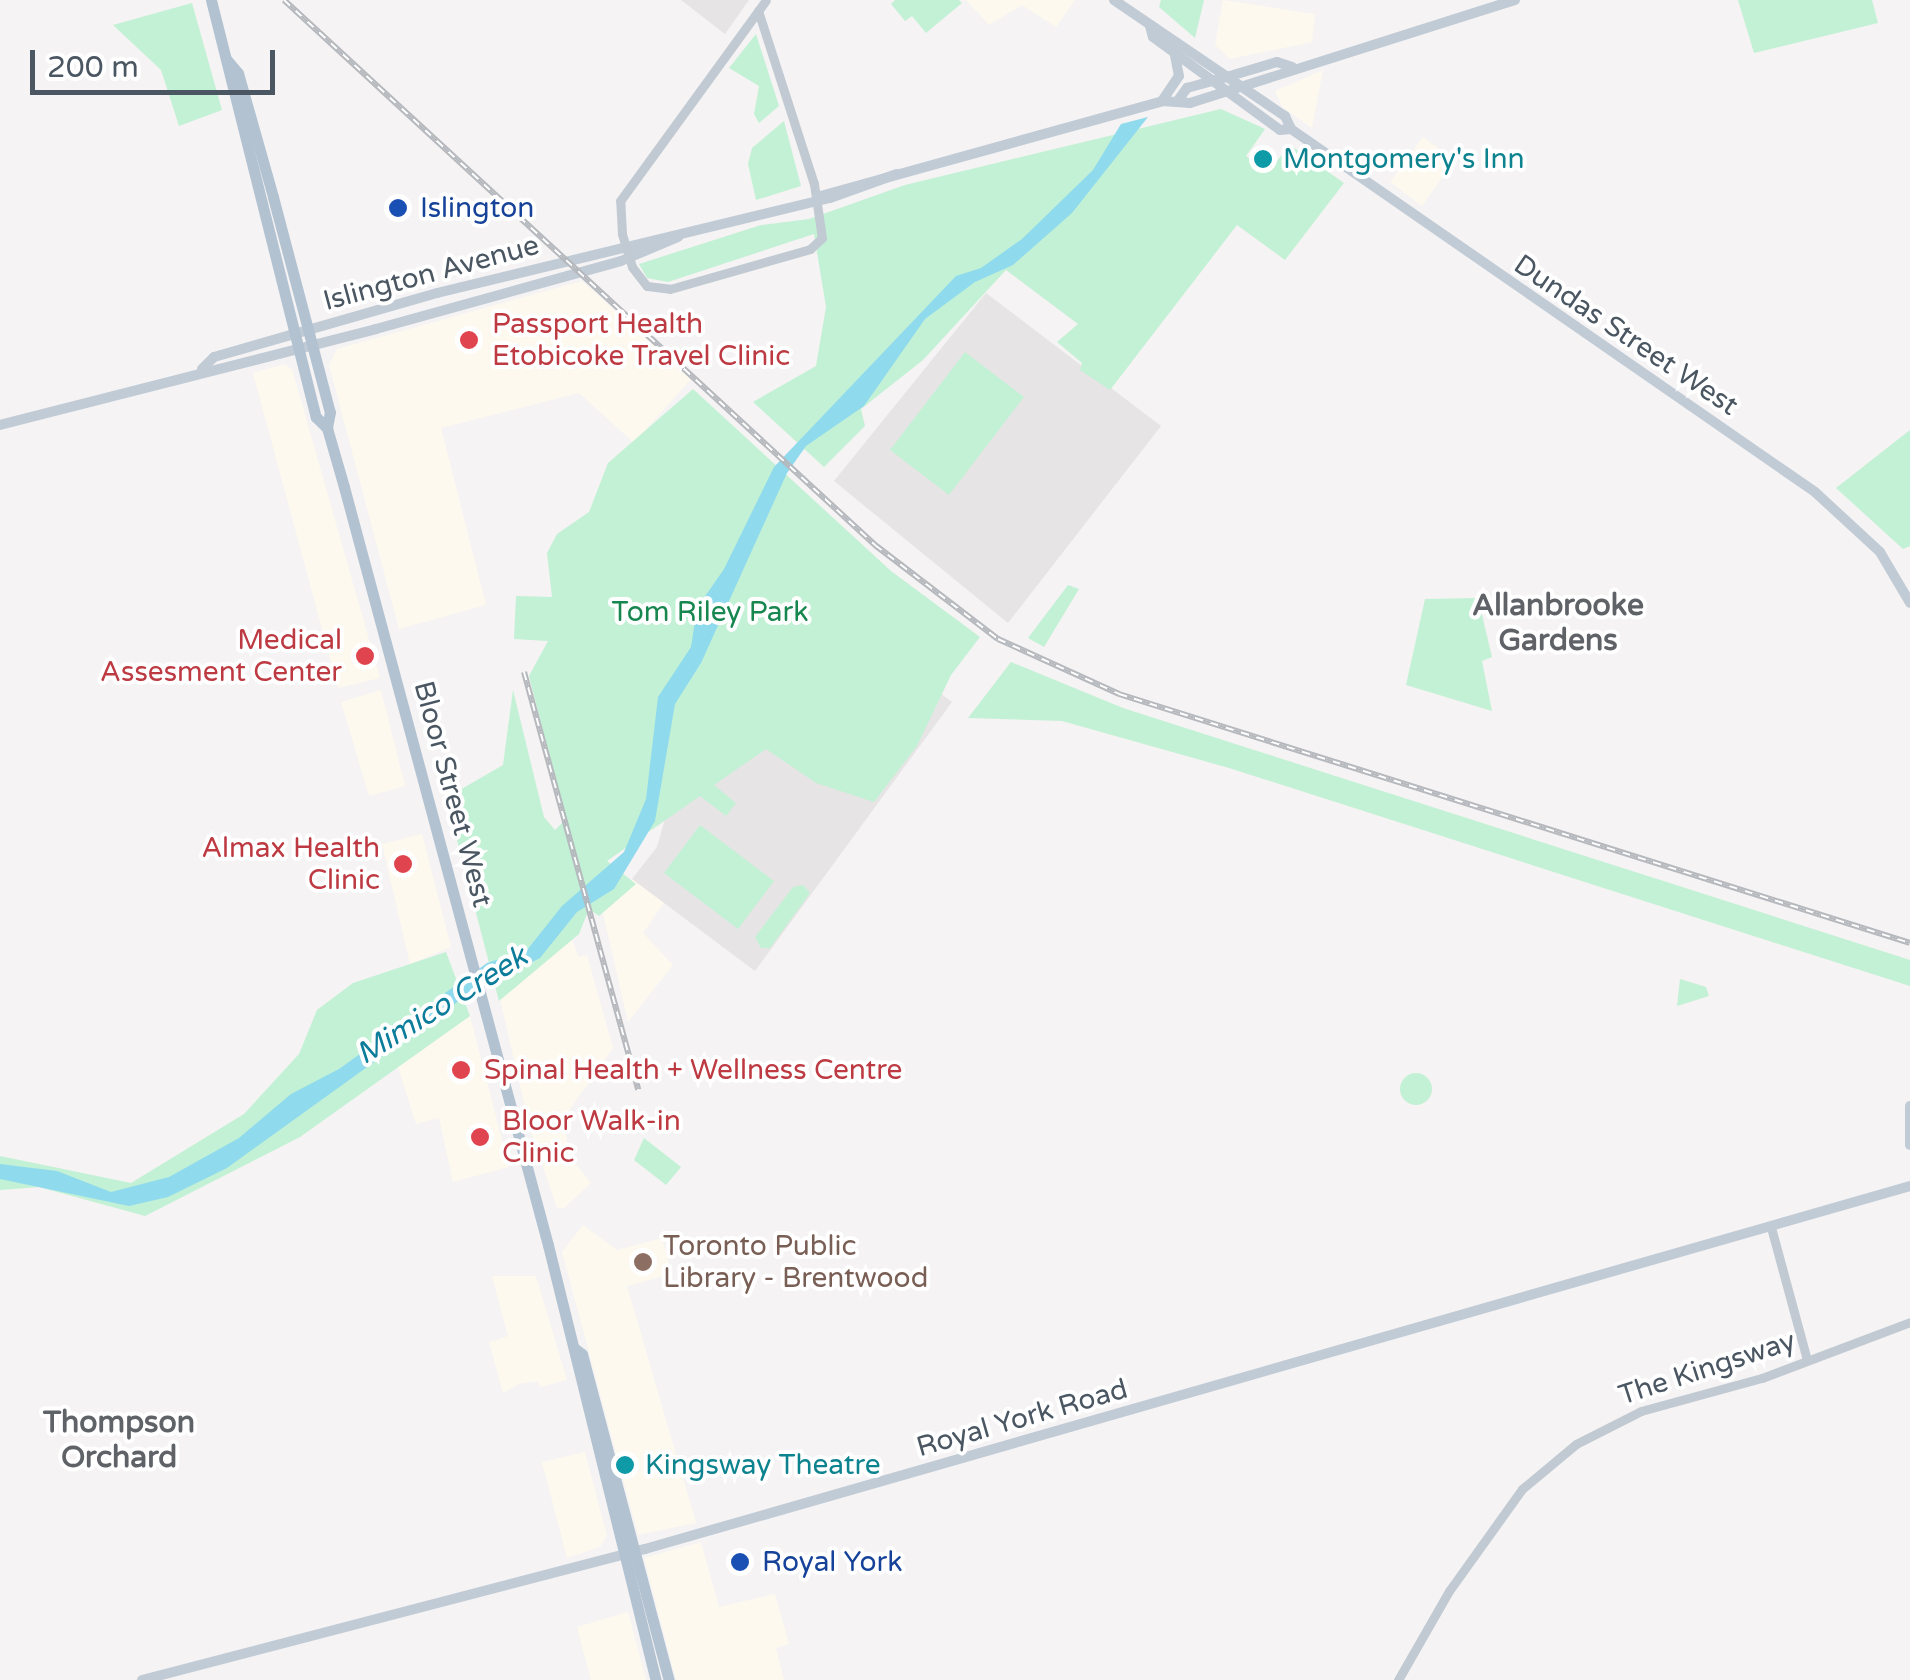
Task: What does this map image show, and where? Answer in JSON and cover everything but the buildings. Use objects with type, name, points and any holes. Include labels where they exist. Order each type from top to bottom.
[{"type":"main road","name":"Bloor Street West","points":[[211,0],[227,60],[225,75],[316,418],[327,428]]},
{"type":"main road","name":"Dundas Street West","points":[[1114,0],[1230,76],[1270,105],[1291,129],[1815,492],[1880,552],[1910,603]]},
{"type":"main road","name":"Islington Avenue","points":[[0,425],[202,369],[217,372],[376,329],[621,260],[678,237],[1162,101],[1179,99],[1190,103],[1280,76],[1292,67],[1516,0]]},
{"type":"main road","name":"Dundas Street West","points":[[1150,26],[1152,37],[1174,54],[1280,130],[1291,129]]},
{"type":"main road","points":[[1162,101],[1179,76],[1174,54]]},
{"type":"main road","name":"Bloor Street West","points":[[227,60],[238,73],[330,412],[327,428],[574,1348],[628,1554],[656,1680]]},
{"type":"main road","name":"Islington Avenue","points":[[1179,99],[1187,88],[1277,62],[1292,67]]},
{"type":"main road","points":[[1270,105],[1268,90],[1280,76]]},
{"type":"main road","name":"Islington Avenue","points":[[202,369],[214,358],[372,312],[664,235],[678,237]]},
{"type":"main road","points":[[372,312],[376,329]]},
{"type":"main road","points":[[1910,1106],[1910,1145]]},
{"type":"main road","name":"Royal York Road","points":[[142,1680],[628,1554],[1772,1230],[1909,1185]]},
{"type":"main road","name":"Bloor Street West","points":[[628,1554],[669,1680]]},
{"type":"street","points":[[758,11],[818,197],[824,231],[810,249],[664,290],[647,286],[632,266],[622,234],[620,201],[758,11],[766,0]]},
{"type":"street","points":[[1772,1230],[1806,1360]]},
{"type":"street","name":"The Kingsway","points":[[1398,1680],[1483,1542],[1522,1489],[1558,1457],[1641,1411],[1806,1360],[1910,1322]]},
{"type":"shaded area","points":[[681,0],[749,0],[725,34]]},
{"type":"shaded area","points":[[966,0],[1075,0],[1056,27],[1022,5],[989,25]]},
{"type":"shaded area","points":[[1223,0],[1315,14],[1312,42],[1230,59],[1215,45]]},
{"type":"shaded area","points":[[1323,70],[1312,128],[1282,107],[1275,91]]},
{"type":"shaded area","points":[[1423,137],[1454,160],[1422,206],[1390,182]]},
{"type":"shaded area","points":[[582,281],[691,379],[634,443],[579,393],[441,428],[486,605],[399,629],[329,365],[337,349]]},
{"type":"shaded area","points":[[986,293],[1161,426],[1008,623],[834,481]]},
{"type":"shaded area","points":[[284,364],[292,369],[380,678],[338,688],[253,373]]},
{"type":"shaded area","points":[[764,562],[952,702],[755,971],[632,879],[657,847],[707,670]]},
{"type":"shaded area","points":[[381,690],[405,786],[369,796],[341,702]]},
{"type":"shaded area","points":[[422,834],[451,947],[410,964],[382,844]]},
{"type":"shaded area","points":[[632,879],[664,903],[643,933],[673,965],[628,1022],[602,909]]},
{"type":"shaded area","points":[[572,940],[579,957],[587,955],[613,1048],[563,1119],[570,1157],[591,1183],[564,1208],[557,1208],[530,1129],[500,999]]},
{"type":"shaded area","points":[[470,1016],[509,1167],[453,1182],[439,1118],[416,1124],[398,1067]]},
{"type":"shaded area","points":[[583,1225],[617,1250],[662,1238],[672,1274],[627,1286],[696,1523],[638,1535],[562,1252]]},
{"type":"shaded area","points":[[492,1276],[536,1276],[567,1380],[540,1387],[538,1381],[519,1384],[503,1393],[489,1342],[508,1336]]},
{"type":"shaded area","points":[[585,1452],[607,1536],[600,1547],[567,1558],[542,1462]]},
{"type":"shaded area","points":[[701,1542],[719,1607],[775,1594],[789,1644],[776,1648],[784,1680],[676,1680],[644,1558]]},
{"type":"shaded area","points":[[628,1612],[646,1680],[591,1680],[577,1627]]},
{"type":"green space","points":[[895,0],[962,3],[926,33],[912,16],[905,21],[891,4]]},
{"type":"green space","points":[[1161,0],[1204,0],[1195,38],[1159,7]]},
{"type":"green space","points":[[1738,0],[1872,0],[1878,23],[1754,53]]},
{"type":"green space","points":[[192,3],[222,110],[179,126],[161,70],[113,25]]},
{"type":"green space","points":[[756,34],[779,106],[759,123],[754,114],[759,86],[729,68]]},
{"type":"green space","points":[[1221,109],[1265,129],[1246,156],[1268,172],[1290,145],[1344,183],[1285,260],[1237,225],[1110,390],[1080,370],[1082,363],[1057,342],[1078,324],[1006,270],[923,360],[861,409],[865,426],[824,467],[753,402],[816,366],[826,307],[814,234],[668,282],[647,278],[639,264],[761,225],[809,219],[905,185]]},
{"type":"green space","points":[[784,121],[801,186],[756,200],[748,164],[752,148]]},
{"type":"green space","points":[[965,352],[1024,397],[949,495],[890,450]]},
{"type":"green space","name":"Tom Riley Park","points":[[693,389],[891,571],[980,637],[951,675],[917,746],[874,802],[816,783],[766,749],[714,785],[736,803],[726,816],[700,796],[607,861],[636,884],[599,916],[589,909],[579,934],[499,1001],[446,798],[503,765],[513,690],[544,817],[555,830],[565,820],[529,676],[548,641],[514,639],[516,596],[552,597],[547,553],[557,534],[589,512],[608,463]]},
{"type":"green space","points":[[1910,430],[1910,546],[1903,549],[1836,488]]},
{"type":"green space","points":[[1068,585],[1079,589],[1044,647],[1028,638]]},
{"type":"green space","points":[[1478,598],[1492,657],[1482,661],[1492,711],[1406,685],[1425,599]]},
{"type":"green space","points":[[1011,662],[1123,708],[1910,960],[1910,986],[1229,768],[1062,721],[968,718]]},
{"type":"green space","points":[[700,825],[774,881],[738,929],[664,873]]},
{"type":"green space","points":[[803,885],[810,893],[770,948],[761,948],[755,937],[793,887]]},
{"type":"green space","points":[[446,952],[470,1016],[300,1137],[145,1216],[39,1187],[0,1190],[0,1156],[131,1183],[244,1114],[299,1054],[317,1010],[353,983]]},
{"type":"green space","points":[[1680,979],[1706,987],[1709,996],[1677,1006]]},
{"type":"green space","points":[[1416,1073],[1427,1078],[1432,1089],[1427,1100],[1416,1105],[1405,1100],[1400,1089],[1405,1078]]},
{"type":"green space","points":[[644,1138],[681,1167],[666,1185],[634,1160]]},
{"type":"water","name":"Mimico Creek","points":[[1148,117],[1072,213],[1013,265],[975,282],[925,319],[864,406],[806,446],[787,473],[701,663],[675,704],[655,821],[614,889],[577,912],[540,958],[463,998],[227,1168],[168,1197],[129,1206],[0,1179],[0,1164],[57,1171],[111,1192],[169,1177],[239,1138],[291,1094],[339,1069],[487,963],[527,950],[562,906],[624,852],[646,799],[658,697],[691,647],[697,608],[724,569],[774,467],[956,276],[981,268],[1022,239],[1093,170],[1121,124]]},
{"type":"railway","points":[[284,0],[875,545],[998,639],[1119,694],[1910,943]]},
{"type":"railway","points":[[524,672],[638,1090]]},
{"type":"place","name":"Montgomery's Inn","points":[[1263,159]]},
{"type":"place","name":"Islington","points":[[398,208]]},
{"type":"place","name":"Passport Health Etobicoke Travel Clinic","points":[[469,340]]},
{"type":"place","name":"Medical Assesment Center","points":[[365,656]]},
{"type":"place","name":"Almax Health Clinic","points":[[403,864]]},
{"type":"place","name":"Spinal Health + Wellness Centre","points":[[461,1070]]},
{"type":"place","name":"Bloor Walk-in Clinic","points":[[480,1137]]},
{"type":"place","name":"Toronto Public Library - Brentwood","points":[[643,1262]]},
{"type":"place","name":"Kingsway Theatre","points":[[625,1465]]},
{"type":"place","name":"Royal York","points":[[740,1562]]},
{"type":"district","name":"Allanbrooke Gardens","points":[[1558,623]]},
{"type":"district","name":"Thompson Orchard","points":[[119,1440]]}]
